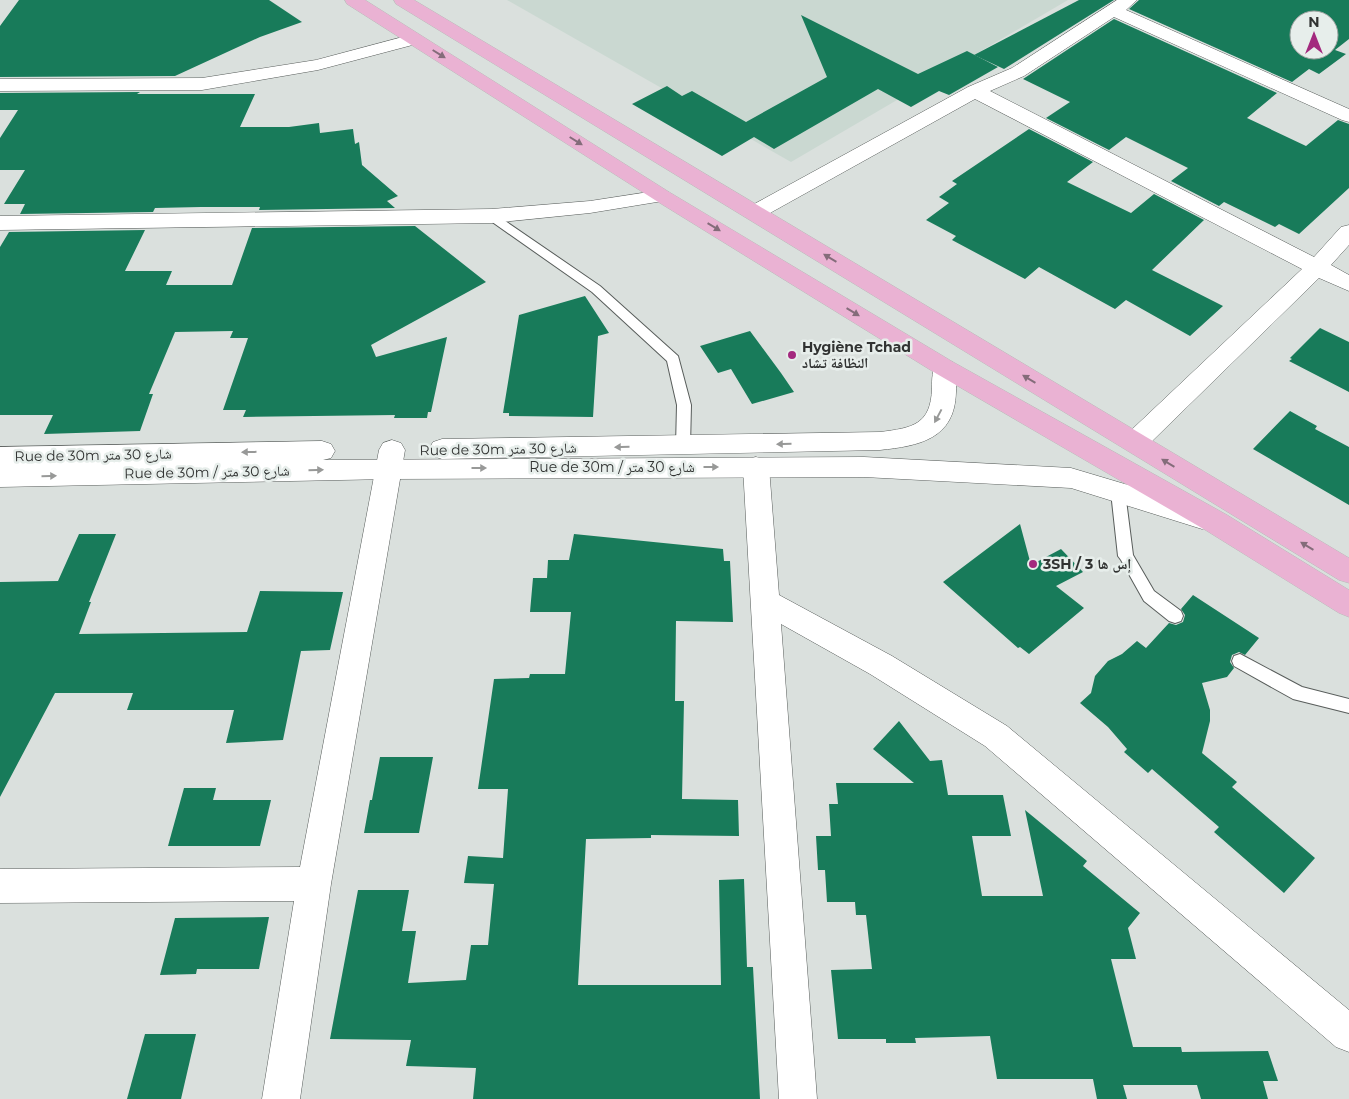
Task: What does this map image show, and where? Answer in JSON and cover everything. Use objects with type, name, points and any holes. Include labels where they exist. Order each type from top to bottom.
[{"type":"highway","points":[[353,0],[662,196],[945,368],[1217,523],[1349,605]]},
{"type":"highway","points":[[402,0],[1349,572]]},
{"type":"street","points":[[754,213],[975,91],[1018,72],[1122,6],[1349,116]]},
{"type":"street","points":[[0,85],[202,84],[318,65],[414,39]]},
{"type":"street","points":[[975,91],[1349,284]]},
{"type":"street","points":[[0,223],[492,216],[590,207],[662,196]]},
{"type":"street","points":[[1135,442],[1316,268],[1349,232]]},
{"type":"street","name":"Rue de 30m شارع 30 متر","points":[[0,457],[390,459],[683,446],[880,441],[913,436],[933,425],[942,408],[945,368]]},
{"type":"street","points":[[281,1099],[314,884],[390,459]]},
{"type":"street","name":"Rue de 30m / شارع 30 متر","points":[[0,477],[390,459],[756,467],[864,467],[1071,478],[1217,523]]},
{"type":"street","points":[[756,467],[798,1099]]},
{"type":"street","points":[[766,601],[881,665],[996,736],[1349,1034]]},
{"type":"street","points":[[0,886],[314,884]]},
{"type":"lane","points":[[492,216],[596,289],[673,359],[684,405],[683,446]]},
{"type":"lane","points":[[1118,492],[1126,556],[1149,596],[1175,616]]},
{"type":"lane","points":[[1240,661],[1300,694],[1349,706]]},
{"type":"shaded area","points":[[507,0],[1068,0],[791,162]]},
{"type":"building","points":[[19,0],[269,0],[302,22],[260,37],[175,76],[0,77],[0,26]]},
{"type":"building","points":[[1079,0],[1114,0],[1004,69],[974,55]]},
{"type":"building","points":[[1139,0],[1349,0],[1349,39],[1339,47],[1339,10],[1289,10],[1289,60],[1338,60],[1319,74],[1309,69],[1292,82],[1129,9]]},
{"type":"building","points":[[801,15],[918,74],[967,51],[998,67],[949,95],[939,91],[911,107],[878,89],[774,149],[754,137],[722,156],[632,104],[667,86],[682,96],[692,91],[746,122],[827,77]]},
{"type":"building","points":[[1114,19],[1277,93],[1247,118],[1306,146],[1338,120],[1349,124],[1349,188],[1299,234],[1279,224],[1275,227],[1224,202],[1219,206],[1171,181],[1188,168],[1126,137],[1109,150],[1046,118],[1070,102],[1023,79]]},
{"type":"building","points":[[1339,51],[1346,54],[1339,59]]},
{"type":"building","points":[[140,92],[137,94],[255,94],[240,127],[289,127],[319,123],[320,133],[353,129],[355,144],[359,142],[362,165],[398,196],[387,201],[395,208],[259,210],[260,207],[201,207],[155,208],[153,212],[20,214],[25,204],[4,204],[25,170],[0,170],[0,138],[18,110],[0,110],[0,93]]},
{"type":"building","points":[[1029,129],[1093,162],[1067,182],[1131,213],[1154,194],[1204,220],[1152,270],[1223,306],[1190,336],[1126,300],[1115,309],[1039,267],[1025,279],[952,240],[956,236],[926,220],[949,203],[939,197],[957,184],[952,181]]},
{"type":"building","points":[[415,226],[486,282],[371,345],[376,357],[447,337],[431,412],[428,412],[427,418],[394,418],[395,415],[243,417],[246,410],[223,410],[248,338],[230,338],[233,331],[175,332],[149,394],[153,394],[140,431],[44,434],[53,415],[0,415],[0,247],[9,232],[145,230],[125,271],[172,271],[166,285],[232,285],[252,228]]},
{"type":"building","points":[[585,296],[609,333],[598,336],[593,417],[509,416],[509,413],[503,413],[519,315]]},
{"type":"building","points":[[1320,328],[1349,342],[1349,392],[1289,361]]},
{"type":"building","points":[[750,331],[794,392],[752,404],[731,369],[718,373],[700,346]]},
{"type":"building","points":[[1290,411],[1317,426],[1315,429],[1349,447],[1349,505],[1253,449]]},
{"type":"building","points":[[1020,524],[1031,565],[1061,549],[1083,572],[1056,586],[1084,608],[1029,654],[1020,647],[1018,648],[943,582]]},
{"type":"building","points":[[79,534],[116,534],[89,602],[91,602],[79,634],[247,632],[260,591],[343,592],[330,650],[301,651],[283,740],[226,743],[234,710],[127,710],[133,693],[55,693],[0,797],[0,582],[58,581]]},
{"type":"building","points":[[574,534],[723,549],[724,561],[730,561],[733,622],[676,621],[675,701],[684,701],[682,799],[738,800],[739,836],[651,835],[651,838],[586,839],[578,985],[721,985],[719,880],[744,879],[747,967],[753,967],[760,1099],[473,1099],[476,1068],[406,1066],[411,1040],[330,1039],[358,890],[409,890],[402,931],[416,931],[408,983],[466,980],[471,945],[488,945],[494,884],[464,883],[468,856],[503,858],[508,789],[478,789],[494,679],[529,678],[530,674],[565,674],[571,612],[530,612],[533,578],[547,578],[548,560],[569,560]]},
{"type":"building","points":[[1193,595],[1259,638],[1245,655],[1239,652],[1232,655],[1230,662],[1234,668],[1227,677],[1202,683],[1210,710],[1210,721],[1202,753],[1237,782],[1232,787],[1315,858],[1284,893],[1214,832],[1219,827],[1152,769],[1148,773],[1124,752],[1127,749],[1108,727],[1080,703],[1091,693],[1095,676],[1108,661],[1122,654],[1137,641],[1146,648],[1169,623],[1176,625],[1183,622],[1185,615],[1181,609]]},
{"type":"building","points":[[899,721],[930,761],[942,760],[948,795],[1003,795],[1011,836],[972,836],[982,896],[1043,896],[1025,810],[1087,861],[1083,866],[1140,913],[1128,928],[1136,959],[1111,959],[1133,1047],[1181,1047],[1182,1052],[1268,1051],[1278,1081],[1263,1081],[1268,1099],[1201,1099],[1197,1085],[1123,1085],[1127,1099],[1097,1099],[1093,1079],[997,1079],[990,1036],[915,1038],[916,1043],[886,1043],[886,1039],[838,1039],[831,970],[872,969],[866,915],[856,915],[855,902],[827,902],[825,870],[818,870],[816,836],[831,836],[829,804],[838,804],[836,783],[914,783],[873,749]]},
{"type":"building","points":[[380,757],[433,757],[419,833],[364,833]]},
{"type":"building","points":[[184,788],[216,788],[213,800],[271,800],[260,846],[168,846]]},
{"type":"building","points":[[269,917],[259,969],[197,969],[196,974],[160,975],[175,918]]},
{"type":"building","points":[[145,1034],[196,1034],[181,1099],[127,1099]]},
{"type":"place","name":"Hygiène Tchad النظافة تشاد","points":[[792,355]]},
{"type":"place","name":"3SH / 3 إس ها","points":[[1033,564]]}]
